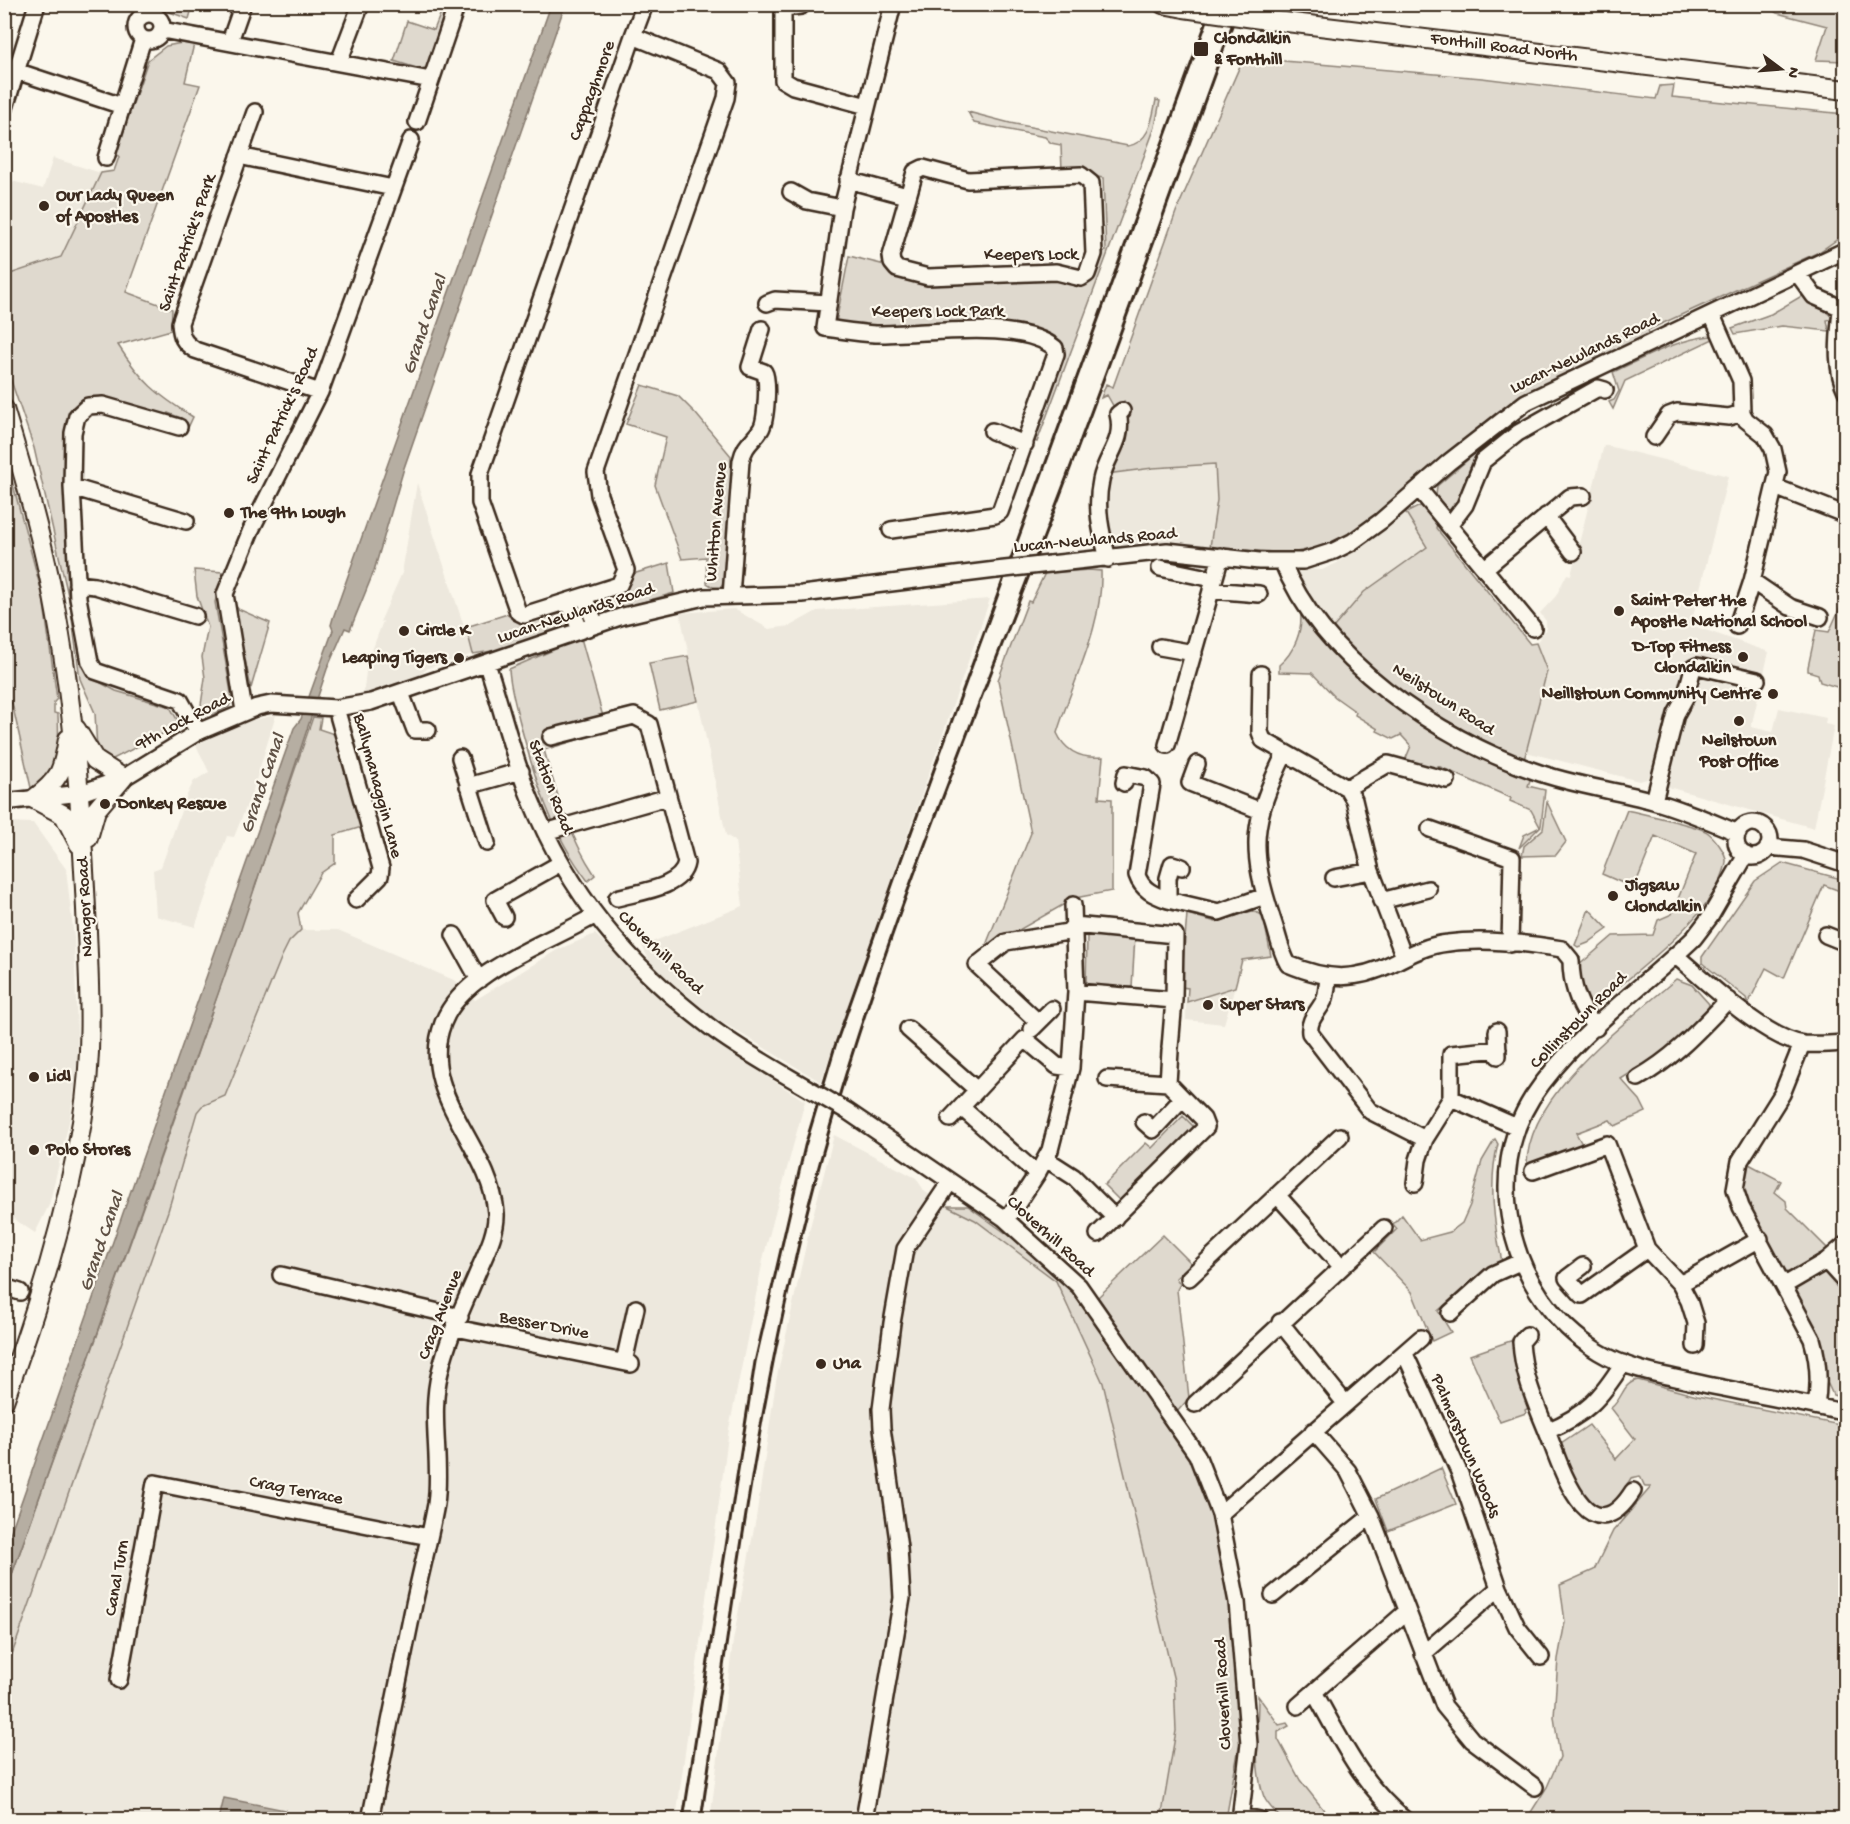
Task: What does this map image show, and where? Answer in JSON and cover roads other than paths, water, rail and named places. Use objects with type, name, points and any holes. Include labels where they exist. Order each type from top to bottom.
[{"type":"main road","name":"Fonthill Road North","points":[[1163,4],[1261,19],[1841,88]]},
{"type":"main road","name":"Nangor Road","points":[[4,409],[33,508],[54,597],[81,793],[89,1032],[83,1121],[54,1253],[4,1401]]},
{"type":"main road","points":[[71,720],[81,742],[95,760],[123,778],[96,810],[84,854]]},
{"type":"main road","points":[[71,720],[62,771],[51,786],[34,799],[64,815],[84,854]]},
{"type":"street","points":[[4,111],[11,69],[37,4]]},
{"type":"street","points":[[230,41],[243,4]]},
{"type":"street","points":[[339,62],[361,4]]},
{"type":"street","points":[[417,122],[457,4]]},
{"type":"street","points":[[633,36],[645,4]]},
{"type":"street","points":[[767,303],[782,300],[828,303],[842,207],[893,4]]},
{"type":"street","points":[[801,6],[783,6],[783,80],[793,86],[867,106]]},
{"type":"street","points":[[106,158],[143,39],[136,28],[144,10],[156,16],[161,22],[162,30],[154,39],[143,39]]},
{"type":"street","points":[[162,30],[230,41],[430,81]]},
{"type":"street","name":"Cappaghmore","points":[[633,36],[719,71],[728,82],[726,98],[596,472],[599,495],[626,570],[619,585],[577,600],[530,614],[518,612],[480,503],[480,474],[633,36]]},
{"type":"street","points":[[11,69],[122,106]]},
{"type":"street","name":"Saint Patrick's Park","points":[[255,112],[180,323],[181,335],[184,343],[195,350],[320,392]]},
{"type":"street","name":"Saint Patrick's Road","points":[[244,711],[225,594],[251,530],[320,392],[411,140]]},
{"type":"street","points":[[239,156],[393,188]]},
{"type":"street","name":"Keepers Lock","points":[[923,168],[968,180],[1081,175],[1087,177],[1092,183],[1094,254],[1092,264],[1087,274],[1081,278],[1056,272],[928,277],[897,269],[891,260],[907,196],[915,172],[923,168]]},
{"type":"street","points":[[848,180],[907,196]]},
{"type":"street","points":[[791,192],[807,201],[842,207]]},
{"type":"street","name":"Lucan-Newlands Road","points":[[487,664],[596,625],[704,597],[802,594],[1167,551],[1303,561],[1340,548],[1381,521],[1526,402],[1845,250]]},
{"type":"street","points":[[1798,274],[1814,296],[1843,310],[1839,362],[1841,383],[1845,391]]},
{"type":"street","name":"Keepers Lock Park","points":[[828,303],[825,328],[873,334],[1019,332],[1051,344],[1055,348],[1056,354],[1000,512],[996,515],[891,530]]},
{"type":"street","points":[[1712,315],[1741,381],[1742,412],[1746,420],[1765,435],[1773,449],[1778,472],[1759,542],[1752,581],[1737,626]]},
{"type":"street","name":"Whitton Avenue","points":[[730,596],[741,461],[747,444],[762,426],[768,381],[764,372],[750,366],[762,329]]},
{"type":"street","points":[[1449,526],[1465,505],[1483,461],[1532,424],[1598,388],[1605,390]]},
{"type":"street","points":[[179,427],[103,405],[88,406],[77,416],[73,433],[72,487],[77,584],[90,662],[95,671],[180,700],[198,732]]},
{"type":"street","points":[[1108,559],[1097,508],[1101,478],[1122,429],[1118,414],[1122,411]]},
{"type":"street","points":[[1654,437],[1669,415],[1677,412],[1730,417],[1742,412]]},
{"type":"street","points":[[992,431],[1025,444]]},
{"type":"street","points":[[72,487],[186,522]]},
{"type":"street","points":[[1775,487],[1845,515]]},
{"type":"street","points":[[1419,489],[1533,628]]},
{"type":"street","points":[[1484,569],[1569,497],[1583,496]]},
{"type":"street","points":[[1546,516],[1574,552]]},
{"type":"street","points":[[1167,745],[1221,556]]},
{"type":"street","name":"Neilstown Road","points":[[1282,561],[1304,602],[1350,658],[1420,713],[1466,742],[1535,772],[1654,801],[1692,813],[1738,833]]},
{"type":"street","points":[[1160,568],[1212,585],[1259,594]]},
{"type":"street","points":[[1752,581],[1790,607],[1820,617]]},
{"type":"street","points":[[77,584],[95,586],[195,616]]},
{"type":"street","points":[[577,600],[596,625]]},
{"type":"street","points":[[577,600],[580,630]]},
{"type":"street","points":[[1160,647],[1194,653]]},
{"type":"street","name":"9th Lock Road","points":[[4,802],[81,793],[123,778],[198,732],[244,711],[272,704],[336,708],[371,702],[487,664]]},
{"type":"street","name":"Station Road","points":[[487,664],[520,771],[545,832],[594,916]]},
{"type":"street","points":[[1654,801],[1676,714],[1685,698],[1693,668],[1698,666],[1757,680]]},
{"type":"street","points":[[1261,674],[1260,732],[1263,740],[1347,788],[1354,800],[1371,871],[1381,901],[1404,957]]},
{"type":"street","points":[[401,693],[415,730],[428,730]]},
{"type":"street","name":"Ballymanaggin Lane","points":[[336,708],[381,868],[380,876],[356,900]]},
{"type":"street","points":[[551,737],[634,716],[643,718],[649,724],[686,863],[685,872],[675,881],[617,898]]},
{"type":"street","points":[[1285,753],[1261,811],[1257,828],[1256,851],[1258,874],[1288,964],[1328,978],[1354,976],[1377,970],[1404,957],[1447,943],[1478,941],[1562,949],[1571,960],[1571,979],[1582,1010],[1596,1028]]},
{"type":"street","points":[[460,758],[485,837],[467,834]]},
{"type":"street","points":[[1197,764],[1190,783],[1261,811]]},
{"type":"street","points":[[1347,788],[1388,764],[1447,780]]},
{"type":"street","points":[[468,786],[520,771]]},
{"type":"street","points":[[1124,783],[1126,774],[1146,778],[1152,784],[1137,875],[1142,885],[1150,892],[1168,900],[1219,912],[1265,896]]},
{"type":"street","points":[[545,832],[668,797]]},
{"type":"street","points":[[1749,824],[1761,825],[1769,835],[1768,847],[1758,856],[1746,855],[1737,844],[1738,833],[1749,824]]},
{"type":"street","points":[[1430,829],[1512,858],[1510,944]]},
{"type":"street","points":[[1768,847],[1803,850],[1845,864]]},
{"type":"street","name":"Collinstown Road","points":[[1746,855],[1710,917],[1676,956],[1596,1028],[1548,1078],[1532,1099],[1517,1127],[1508,1158],[1507,1209],[1520,1262],[1551,1309],[1576,1336],[1600,1353],[1665,1376],[1845,1413]]},
{"type":"street","points":[[504,917],[495,900],[561,863]]},
{"type":"street","points":[[1168,900],[1168,878],[1172,864],[1182,867]]},
{"type":"street","points":[[1334,878],[1371,871]]},
{"type":"street","points":[[1381,901],[1428,889]]},
{"type":"street","points":[[1004,1218],[1012,1212],[1046,1159],[1071,1068],[1076,992],[1073,905]]},
{"type":"street","name":"Crag Avenue","points":[[370,1820],[437,1490],[436,1401],[439,1376],[491,1240],[496,1216],[493,1190],[484,1166],[441,1086],[436,1058],[439,1034],[447,1013],[458,997],[479,980],[594,916]]},
{"type":"street","name":"Cloverhill Road","points":[[594,916],[654,980],[711,1028],[847,1111],[1004,1218],[1079,1286],[1197,1455],[1220,1514],[1237,1602],[1249,1744],[1241,1818]]},
{"type":"street","points":[[1074,925],[1174,934],[1174,1000],[1168,1083]]},
{"type":"street","points":[[1038,1022],[977,965],[1006,942],[1068,932],[1074,925]]},
{"type":"street","points":[[454,935],[479,980]]},
{"type":"street","points":[[1826,935],[1845,943]]},
{"type":"street","points":[[1676,956],[1762,1025],[1802,1044],[1845,1043]]},
{"type":"street","points":[[1328,978],[1326,997],[1309,1025],[1310,1033],[1370,1111],[1425,1139]]},
{"type":"street","points":[[1076,992],[1174,1000]]},
{"type":"street","points":[[1638,1078],[1661,1065],[1694,1037],[1728,1000]]},
{"type":"street","points":[[950,1119],[1052,1009]]},
{"type":"street","points":[[908,1029],[977,1090]]},
{"type":"street","points":[[1415,1183],[1418,1160],[1425,1139],[1451,1098],[1451,1054],[1498,1052],[1497,1031]]},
{"type":"street","points":[[1025,1039],[1057,1066],[1071,1068]]},
{"type":"street","points":[[1802,1044],[1782,1094],[1740,1161],[1736,1174],[1736,1189],[1741,1207],[1785,1285],[1812,1339],[1819,1360],[1816,1406]]},
{"type":"street","points":[[1098,1234],[1206,1127],[1203,1119],[1168,1083],[1107,1078]]},
{"type":"street","points":[[1451,1098],[1517,1127]]},
{"type":"street","points":[[1144,1122],[1153,1130],[1182,1099]]},
{"type":"street","points":[[962,1108],[1037,1174]]},
{"type":"street","points":[[1189,1278],[1340,1136]]},
{"type":"street","points":[[1533,1171],[1607,1144],[1647,1249],[1680,1284],[1696,1323],[1695,1346]]},
{"type":"street","points":[[1046,1159],[1074,1177],[1115,1218]]},
{"type":"street","points":[[864,1820],[902,1598],[899,1548],[881,1409],[892,1323],[905,1249],[950,1182]]},
{"type":"street","points":[[1276,1195],[1341,1266]]},
{"type":"street","points":[[1195,1404],[1280,1322],[1384,1228]]},
{"type":"street","points":[[1680,1284],[1760,1239]]},
{"type":"street","points":[[1785,1285],[1826,1261],[1845,1244]]},
{"type":"street","points":[[1582,1266],[1567,1278],[1582,1295],[1647,1249]]},
{"type":"street","points":[[1826,1261],[1845,1282]]},
{"type":"street","points":[[1450,1313],[1493,1274],[1520,1262]]},
{"type":"street","name":"Besser Drive","points":[[281,1275],[458,1322],[628,1363],[636,1308]]},
{"type":"street","points":[[4,1287],[20,1292]]},
{"type":"street","points":[[1280,1322],[1345,1403]]},
{"type":"street","points":[[1527,1335],[1521,1342],[1523,1367],[1565,1479],[1579,1504],[1589,1513],[1601,1516],[1611,1514],[1624,1505],[1633,1491]]},
{"type":"street","points":[[1220,1514],[1421,1338]]},
{"type":"street","name":"Palmerstown Woods","points":[[1405,1354],[1460,1474],[1499,1588],[1517,1627],[1541,1657]]},
{"type":"street","points":[[1547,1431],[1578,1415],[1603,1395],[1623,1363]]},
{"type":"street","points":[[1313,1431],[1348,1471],[1371,1516],[1444,1706],[1472,1740],[1500,1764],[1535,1787]]},
{"type":"street","name":"Crag Terrace","points":[[155,1483],[429,1537]]},
{"type":"street","name":"Canal Turn","points":[[119,1680],[155,1483]]},
{"type":"street","points":[[1273,1595],[1371,1516]]},
{"type":"street","points":[[1423,1654],[1499,1588]]},
{"type":"street","points":[[1298,1706],[1406,1612]]},
{"type":"street","points":[[1314,1692],[1357,1770],[1381,1800],[1405,1820]]},
{"type":"street","points":[[1241,1818],[1260,1820]]},
{"type":"railway","points":[[683,1820],[755,1362],[805,1146],[835,1046],[897,871],[1213,4]]},
{"type":"railway","points":[[701,1820],[759,1435],[790,1283],[831,1123],[885,955],[915,872],[1093,408],[1240,4]]},
{"type":"place","name":"Clondalkin & Fonthill","points":[[1201,49]]},
{"type":"place","name":"Our Lady Queen of Apostles","points":[[44,206]]},
{"type":"place","name":"The 9th Lough","points":[[229,513]]},
{"type":"place","name":"Saint Peter the Apostle National School","points":[[1619,611]]},
{"type":"place","name":"Circle K","points":[[404,631]]},
{"type":"place","name":"D-Top Fitness Clondalkin","points":[[1743,657]]},
{"type":"place","name":"Leaping Tigers","points":[[459,658]]},
{"type":"place","name":"Neillstown Community Centre","points":[[1773,694]]},
{"type":"place","name":"Neilstown Post Office","points":[[1739,721]]},
{"type":"place","name":"Donkey Rescue","points":[[105,804]]},
{"type":"place","name":"Jigsaw Clondalkin","points":[[1613,896]]},
{"type":"place","name":"Super Stars","points":[[1208,1005]]},
{"type":"place","name":"Lidl","points":[[34,1077]]},
{"type":"place","name":"Polo Stores","points":[[34,1150]]},
{"type":"place","name":"U1a","points":[[821,1364]]},
{"type":"water label","name":"Grand Canal","points":[[426,325]]},
{"type":"water label","name":"Grand Canal","points":[[264,784]]},
{"type":"water label","name":"Grand Canal","points":[[103,1242]]}]
